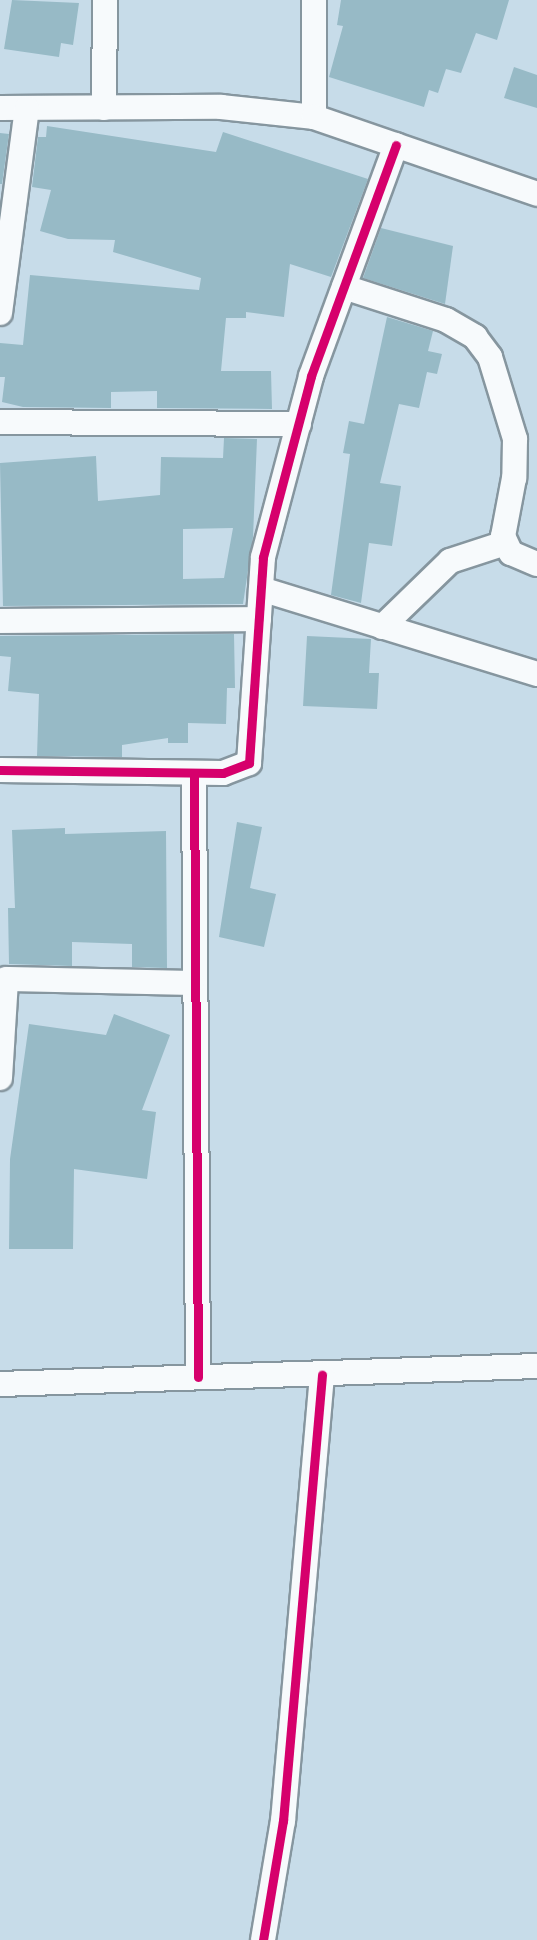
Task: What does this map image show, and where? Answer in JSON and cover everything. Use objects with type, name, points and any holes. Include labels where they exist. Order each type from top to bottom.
[{"type":"street","points":[[104,108],[105,0]]},
{"type":"street","points":[[314,0],[314,117]]},
{"type":"street","points":[[0,108],[221,107],[314,117],[537,194]]},
{"type":"street","points":[[0,313],[27,109]]},
{"type":"street","points":[[0,770],[223,773],[249,762],[263,557],[299,424],[344,287],[396,145]]},
{"type":"street","points":[[344,287],[446,320],[475,337],[490,357],[515,439],[505,543],[512,554],[537,564]]},
{"type":"street","points":[[0,422],[299,424]]},
{"type":"street","points":[[382,626],[450,561],[505,543]]},
{"type":"street","points":[[261,589],[537,674]]},
{"type":"street","points":[[0,621],[259,619]]},
{"type":"street","points":[[194,773],[192,983],[198,1377]]},
{"type":"street","points":[[0,1078],[6,979],[192,983]]},
{"type":"street","points":[[0,1384],[537,1366]]},
{"type":"street","points":[[263,1940],[284,1821],[321,1375]]},
{"type":"building","points":[[12,0],[79,3],[73,45],[61,43],[59,57],[4,49]]},
{"type":"building","points":[[341,0],[509,0],[497,40],[476,33],[461,73],[446,69],[438,93],[429,90],[424,107],[329,77],[343,26],[337,25]]},
{"type":"building","points":[[514,67],[537,75],[537,108],[504,98]]},
{"type":"building","points":[[47,126],[216,152],[223,132],[368,179],[331,277],[290,264],[284,317],[246,312],[246,318],[226,318],[221,371],[271,371],[272,409],[157,408],[157,391],[111,392],[111,408],[23,407],[2,402],[5,377],[0,377],[0,343],[23,345],[30,275],[199,290],[201,278],[113,252],[115,240],[68,239],[40,231],[51,190],[32,187],[38,137],[46,137]]},
{"type":"building","points":[[0,133],[9,134],[2,184],[0,184]]},
{"type":"building","points":[[381,228],[453,246],[445,304],[363,278]]},
{"type":"building","points":[[387,317],[433,331],[428,351],[442,354],[437,374],[427,372],[419,408],[399,404],[380,483],[401,486],[392,546],[369,543],[361,603],[331,595],[350,454],[343,453],[349,421],[364,424]]},
{"type":"building","points":[[224,438],[257,439],[253,537],[243,604],[3,606],[0,463],[96,456],[98,501],[160,495],[161,457],[223,458]],"holes":[[[233,528],[224,578],[183,579],[183,529]]]},
{"type":"building","points":[[234,634],[235,688],[227,688],[226,724],[188,723],[188,743],[168,743],[168,738],[122,745],[122,757],[37,756],[39,694],[8,691],[11,657],[0,656],[0,636]]},
{"type":"building","points":[[307,636],[371,639],[369,673],[379,673],[377,709],[303,706]]},
{"type":"building","points":[[237,822],[262,827],[250,888],[276,894],[264,947],[219,937]]},
{"type":"building","points":[[65,828],[65,834],[166,831],[167,968],[132,967],[132,944],[72,942],[72,966],[9,964],[8,908],[15,908],[12,830]]},
{"type":"building","points":[[114,1014],[170,1035],[142,1110],[156,1112],[147,1179],[74,1169],[73,1249],[9,1249],[10,1159],[29,1024],[106,1035]]},
{"type":"cycle path","points":[[0,770],[223,773],[249,763],[263,557],[311,376],[396,145]]},
{"type":"cycle path","points":[[194,773],[198,1377]]},
{"type":"cycle path","points":[[263,1940],[283,1821],[322,1375]]}]
